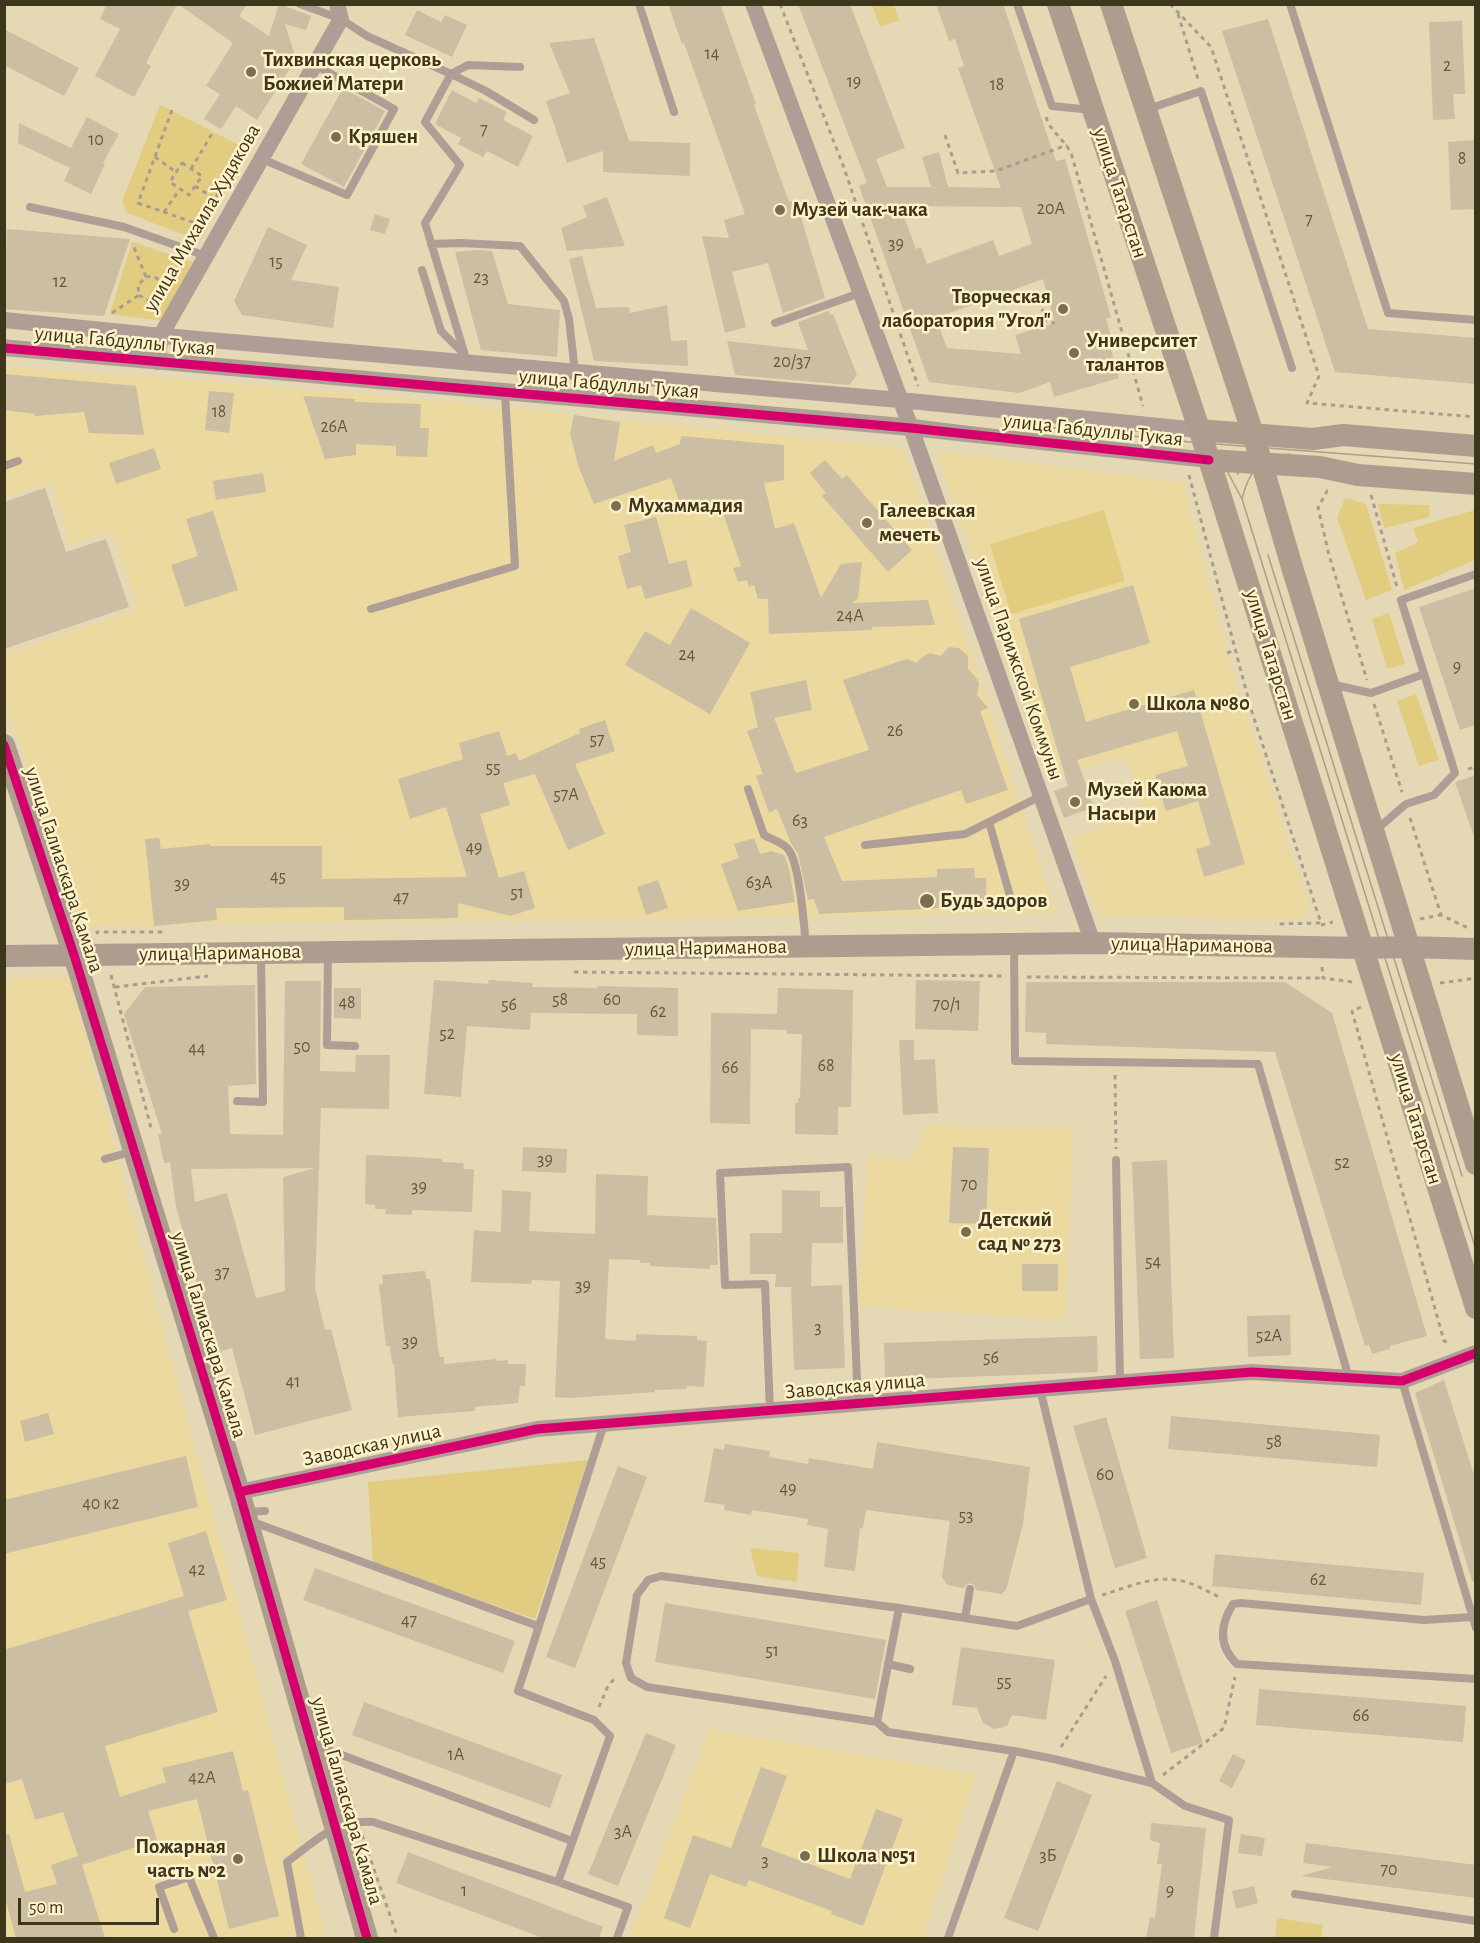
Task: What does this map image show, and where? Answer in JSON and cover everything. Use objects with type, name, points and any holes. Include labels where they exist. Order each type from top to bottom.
[{"type":"main road","name":"улица Татарстан","points":[[1058,4],[1209,460],[1476,1308]]},
{"type":"main road","name":"улица Татарстан","points":[[1112,4],[1253,434],[1476,1164]]},
{"type":"main road","name":"улица Габдуллы Тукая","points":[[1199,430],[1313,439],[1343,435],[1476,446]]},
{"type":"main road","name":"улица Габдуллы Тукая","points":[[1209,460],[1320,467],[1358,475],[1476,484]]},
{"type":"main road","name":"улица Галиаскара Камала","points":[[6,756],[74,955],[134,1151],[249,1509],[367,1938]]},
{"type":"main road","name":"улица Нариманова","points":[[4,956],[1093,943],[1322,948],[1408,946],[1476,949]]},
{"type":"street","name":"улица Парижской Коммуны","points":[[753,4],[900,400],[1093,943]]},
{"type":"street","name":"улица Михаила Худякова","points":[[156,362],[161,335],[315,65],[339,12]]},
{"type":"street","name":"улица Габдуллы Тукая","points":[[4,320],[161,335],[465,357],[575,372],[900,400],[1199,430]]},
{"type":"street","name":"улица Габдуллы Тукая","points":[[4,348],[910,428],[1209,460]]},
{"type":"street","name":"Заводская улица","points":[[249,1509],[537,1429],[1252,1372],[1402,1381],[1473,1354]]},
{"type":"lane","points":[[300,4],[339,12],[367,36],[486,91],[534,120]]},
{"type":"lane","points":[[639,4],[674,112]]},
{"type":"lane","points":[[1017,4],[1052,106],[1093,110]]},
{"type":"lane","points":[[1290,4],[1388,313],[1476,320]]},
{"type":"lane","points":[[262,159],[348,195],[394,109],[315,65]]},
{"type":"lane","points":[[465,357],[425,223],[460,165],[425,122],[451,74],[468,65],[520,67]]},
{"type":"lane","points":[[1146,110],[1201,91],[1292,368]]},
{"type":"lane","points":[[30,207],[124,227],[206,256]]},
{"type":"lane","points":[[431,244],[520,246],[564,301],[569,319],[575,372]]},
{"type":"lane","points":[[423,270],[441,331],[465,357]]},
{"type":"lane","points":[[775,323],[860,293]]},
{"type":"lane","points":[[371,609],[515,566],[505,393]]},
{"type":"lane","points":[[4,466],[18,461]]},
{"type":"lane","points":[[1373,832],[1406,804],[1434,795],[1455,773],[1401,600],[1476,574]]},
{"type":"lane","points":[[1328,684],[1371,693],[1424,674]]},
{"type":"lane","points":[[748,789],[764,835],[788,848],[792,855],[798,880],[806,946]]},
{"type":"lane","points":[[865,845],[965,834],[1041,796]]},
{"type":"lane","points":[[989,822],[1010,896]]},
{"type":"lane","points":[[1014,944],[1015,1061],[1258,1064],[1349,1378]]},
{"type":"lane","points":[[328,952],[327,1046],[355,1046]]},
{"type":"lane","points":[[237,1101],[262,1102],[261,953]]},
{"type":"lane","points":[[105,1159],[134,1151]]},
{"type":"lane","points":[[1116,1160],[1120,1383]]},
{"type":"lane","points":[[770,1410],[765,1284],[725,1285],[720,1173],[848,1167],[858,1404]]},
{"type":"lane","points":[[1402,1381],[1476,1628]]},
{"type":"lane","points":[[1040,1389],[1091,1599],[1115,1661],[1152,1783]]},
{"type":"lane","points":[[558,1882],[610,1736],[594,1720],[518,1691],[604,1424]]},
{"type":"lane","points":[[249,1509],[538,1626]]},
{"type":"lane","points":[[1091,1599],[1017,1626],[661,1576],[648,1580],[637,1595],[626,1663],[631,1678],[647,1687],[877,1722],[888,1732],[1054,1758],[1152,1783],[1185,1806],[1229,1820],[1214,1938]]},
{"type":"lane","points":[[965,1618],[970,1589]]},
{"type":"lane","points":[[1472,1617],[1424,1620],[1241,1603],[1233,1604],[1224,1619],[1224,1641],[1229,1655],[1238,1664],[1476,1679]]},
{"type":"lane","points":[[877,1722],[899,1608]]},
{"type":"lane","points":[[888,1664],[910,1668]]},
{"type":"lane","points":[[312,1744],[572,1840]]},
{"type":"lane","points":[[948,1938],[1014,1751]]},
{"type":"lane","points":[[301,1938],[287,1862],[335,1827],[357,1821],[373,1822],[628,1907],[617,1938]]},
{"type":"lane","points":[[174,1929],[159,1887],[189,1877],[214,1938]]},
{"type":"lane","points":[[1295,1894],[1476,1921]]},
{"type":"path","points":[[780,4],[843,165],[920,392]]},
{"type":"path","points":[[1170,4],[1211,47],[1319,376],[1307,403],[1476,417]]},
{"type":"path","points":[[1178,12],[1201,91]]},
{"type":"path","points":[[172,110],[138,203],[201,225],[252,131],[271,142]]},
{"type":"path","points":[[1045,116],[1049,128],[1068,145],[1144,412]]},
{"type":"path","points":[[191,169],[213,132]]},
{"type":"path","points":[[945,135],[958,173],[996,171],[1068,145]]},
{"type":"path","points":[[155,157],[177,172]]},
{"type":"path","points":[[182,163],[202,176],[189,195],[170,182],[177,172],[182,163]]},
{"type":"path","points":[[195,186],[215,199]]},
{"type":"path","points":[[164,212],[180,189]]},
{"type":"path","points":[[132,242],[146,277]]},
{"type":"path","points":[[158,311],[154,301],[146,300],[139,295],[138,285],[146,277],[153,276],[161,281]]},
{"type":"path","points":[[110,314],[139,295]]},
{"type":"path","points":[[1042,309],[1046,321],[1055,323]]},
{"type":"path","points":[[1183,473],[1189,474],[1251,709],[1321,923],[1323,978]]},
{"type":"path","points":[[1327,491],[1318,508],[1329,555],[1441,915],[1468,928]]},
{"type":"path","points":[[1370,494],[1401,600]]},
{"type":"path","points":[[1227,652],[1236,650]]},
{"type":"path","points":[[1274,924],[1321,923]]},
{"type":"path","points":[[565,972],[1323,978],[1355,982],[1356,989]]},
{"type":"path","points":[[115,987],[217,975]]},
{"type":"path","points":[[1361,1007],[1352,1011],[1444,1341],[1473,1354]]},
{"type":"path","points":[[1115,1062],[1116,1160]]},
{"type":"path","points":[[1091,1599],[1148,1580],[1176,1580],[1199,1587],[1233,1604]]},
{"type":"path","points":[[1054,1758],[1115,1661]]},
{"type":"path","points":[[594,1720],[607,1688],[626,1663]]},
{"type":"path","points":[[1152,1783],[1224,1728],[1238,1664]]},
{"type":"shaded area","points":[[872,5],[894,5],[899,20],[880,27]]},
{"type":"shaded area","points":[[160,105],[247,149],[200,241],[127,213],[122,201]]},
{"type":"shaded area","points":[[132,242],[193,262],[162,321],[110,314]]},
{"type":"shaded area","points":[[5,366],[399,397],[903,448],[1056,913],[78,926],[5,699],[4,655],[138,609],[112,530],[70,546],[51,482],[5,497]]},
{"type":"shaded area","name":"Школа №80","points":[[936,450],[1183,483],[1227,653],[1309,907],[1302,919],[1098,916],[1071,838],[1143,812],[1127,756],[1050,778]]},
{"type":"shaded area","points":[[1345,498],[1366,504],[1392,590],[1366,600],[1337,518]]},
{"type":"shaded area","points":[[1378,504],[1429,505],[1430,517],[1384,528]]},
{"type":"shaded area","points":[[1104,510],[1125,581],[1011,614],[990,544]]},
{"type":"shaded area","points":[[1475,510],[1475,560],[1404,590],[1395,553],[1418,542],[1413,528]]},
{"type":"shaded area","points":[[1389,613],[1405,664],[1387,669],[1372,619]]},
{"type":"shaded area","points":[[1416,694],[1439,760],[1419,766],[1397,701]]},
{"type":"shaded area","points":[[69,977],[326,1938],[5,1938],[5,979]]},
{"type":"shaded area","name":"Детский сад № 273","points":[[928,1125],[1073,1129],[1065,1320],[858,1306],[868,1156],[909,1159]]},
{"type":"shaded area","points":[[588,1460],[535,1619],[373,1563],[368,1482]]},
{"type":"shaded area","points":[[750,1548],[799,1553],[797,1582],[757,1576]]},
{"type":"shaded area","name":"Школа №51","points":[[709,1729],[976,1774],[923,1938],[630,1938]]},
{"type":"shaded area","points":[[1277,1918],[1323,1925],[1321,1938],[1275,1938]]},
{"type":"building","points":[[107,4],[177,4],[146,63],[151,66],[134,97],[95,76],[120,29],[100,19]]},
{"type":"building","name":"Тихвинская церковь Божией Матери","points":[[178,4],[247,4],[239,16],[269,36],[279,4],[311,16],[306,30],[285,24],[296,59],[257,120],[236,106],[221,129],[204,119],[220,94],[206,86],[233,43]]},
{"type":"building","points":[[668,4],[720,4],[789,202],[796,200],[825,298],[783,313],[768,263],[732,272],[746,327],[725,333],[702,236],[729,238],[724,220],[745,214]]},
{"type":"building","points":[[798,4],[850,4],[905,148],[876,159],[887,187],[931,187],[922,157],[939,152],[948,187],[1001,188],[958,68],[964,66],[955,39],[949,41],[936,4],[1003,4],[1056,161],[1065,159],[1111,317],[1106,319],[1113,342],[1109,343],[1119,378],[1054,397],[1050,382],[1019,393],[929,382],[859,186],[867,183]],"holes":[[[900,206],[1021,207],[1032,244],[999,256],[993,240],[927,264],[921,247],[916,249]],[[1043,279],[1055,323],[1015,335],[1021,354],[947,348],[936,318]]]},
{"type":"building","points":[[417,10],[441,22],[445,15],[467,25],[452,57],[405,35]]},
{"type":"building","points":[[1268,19],[1368,329],[1476,338],[1476,384],[1335,372],[1222,31]]},
{"type":"building","points":[[1462,21],[1465,94],[1453,94],[1455,119],[1433,120],[1429,22]]},
{"type":"building","points":[[4,29],[79,68],[64,96],[4,65]]},
{"type":"building","points":[[594,38],[629,141],[690,143],[690,176],[603,172],[603,151],[567,163],[546,101],[570,93],[549,43]]},
{"type":"building","name":"Кряшен","points":[[343,88],[385,111],[344,187],[301,164]]},
{"type":"building","points":[[452,90],[476,103],[479,98],[507,112],[503,120],[533,136],[518,167],[487,151],[483,157],[458,144],[461,138],[435,124]]},
{"type":"building","points":[[87,117],[119,134],[103,163],[105,164],[91,194],[64,181],[70,168],[18,143],[19,123],[71,148]]},
{"type":"building","points":[[1476,140],[1476,209],[1451,210],[1448,142]]},
{"type":"building","points":[[607,197],[625,246],[567,251],[561,228],[587,217],[583,206]]},
{"type":"building","points":[[375,214],[390,219],[385,234],[370,230]]},
{"type":"building","points":[[268,227],[307,245],[291,280],[339,287],[333,328],[242,315],[234,301]]},
{"type":"building","points":[[7,229],[130,239],[104,316],[4,309]]},
{"type":"building","points":[[492,251],[508,304],[560,310],[557,357],[481,350],[455,252]]},
{"type":"building","points":[[582,256],[596,308],[629,307],[630,313],[667,305],[671,341],[687,340],[688,366],[594,361],[569,259]]},
{"type":"building","points":[[829,311],[830,315],[833,314],[857,375],[849,385],[735,375],[727,341],[808,350],[798,322]]},
{"type":"building","points":[[4,374],[136,386],[144,435],[89,433],[84,412],[35,416],[35,414],[4,410]]},
{"type":"building","points":[[209,391],[234,393],[229,433],[205,430]]},
{"type":"building","points":[[303,396],[355,399],[355,402],[421,404],[420,428],[429,428],[427,457],[396,456],[396,446],[356,444],[356,455],[325,459]]},
{"type":"building","points":[[574,415],[620,422],[614,461],[653,445],[656,453],[680,444],[681,436],[784,445],[784,480],[764,483],[775,529],[794,523],[821,598],[841,564],[862,562],[858,598],[852,603],[928,600],[935,625],[769,634],[768,599],[758,599],[754,585],[749,587],[747,580],[738,582],[733,568],[741,566],[724,516],[683,512],[671,478],[594,504],[579,468],[570,434]]},
{"type":"building","points":[[154,448],[161,469],[116,484],[109,463]]},
{"type":"building","name":"Галеевская мечеть","points":[[825,460],[842,479],[847,475],[912,550],[888,572],[822,496],[826,493],[810,473]]},
{"type":"building","points":[[263,473],[266,492],[216,500],[213,481]]},
{"type":"building","points":[[45,488],[66,552],[106,539],[129,607],[4,649],[4,502]]},
{"type":"building","points":[[213,511],[238,590],[185,607],[171,565],[198,556],[186,519]]},
{"type":"building","points":[[656,517],[669,564],[686,560],[693,586],[645,599],[641,585],[627,589],[618,556],[631,552],[624,525]]},
{"type":"building","points":[[1133,585],[1150,643],[1070,667],[1086,722],[1194,690],[1245,864],[1204,877],[1196,849],[1211,845],[1198,801],[1166,811],[1155,775],[1188,766],[1177,731],[1077,760],[1094,807],[1064,818],[1054,791],[1068,786],[1019,619]]},
{"type":"building","points":[[1476,588],[1476,725],[1460,730],[1419,607]]},
{"type":"building","points":[[691,608],[750,643],[710,714],[625,665],[645,631],[670,645]]},
{"type":"building","points":[[949,647],[959,648],[968,656],[968,669],[979,684],[977,695],[988,708],[980,711],[1008,790],[966,804],[961,790],[824,837],[842,881],[937,877],[937,869],[974,868],[975,878],[986,878],[987,906],[819,914],[814,899],[808,900],[798,854],[777,809],[769,813],[756,776],[763,774],[747,731],[758,727],[750,692],[806,680],[812,710],[774,718],[796,773],[869,750],[843,680],[907,659],[917,663],[930,653],[941,656]]},
{"type":"building","points":[[605,720],[615,751],[575,764],[605,834],[568,850],[535,774],[503,783],[510,805],[480,814],[499,878],[524,871],[535,908],[510,916],[458,903],[458,918],[344,920],[344,907],[216,908],[217,920],[154,926],[145,839],[159,838],[161,849],[210,844],[210,846],[322,846],[322,879],[467,877],[446,807],[410,819],[398,779],[463,759],[459,743],[499,731],[507,756],[516,753],[519,761],[580,733],[579,729]]},
{"type":"building","points":[[1476,775],[1476,833],[1473,834],[1455,782]]},
{"type":"building","points":[[754,838],[760,854],[771,851],[784,855],[795,902],[738,911],[721,864],[739,858],[734,844]]},
{"type":"building","points":[[658,880],[668,908],[646,915],[637,887]]},
{"type":"building","points":[[434,980],[488,984],[489,980],[533,983],[532,987],[678,988],[678,1036],[637,1035],[637,1014],[531,1013],[530,1030],[467,1026],[461,1097],[424,1094]]},
{"type":"building","points":[[916,980],[980,981],[978,1031],[915,1029]]},
{"type":"building","points":[[285,981],[321,981],[320,1071],[355,1072],[356,1055],[390,1055],[389,1109],[321,1108],[315,1288],[325,1330],[331,1329],[352,1410],[255,1435],[232,1348],[216,1353],[176,1207],[170,1162],[164,1163],[158,1134],[162,1134],[124,1014],[145,987],[255,985],[256,1084],[228,1086],[230,1134],[283,1135]],"holes":[[[315,1168],[283,1177],[285,1291],[256,1298],[227,1193],[195,1202],[191,1169]]]},
{"type":"building","points":[[1026,982],[1285,982],[1332,1013],[1427,1336],[1390,1346],[1390,1349],[1372,1354],[1369,1345],[1365,1346],[1275,1052],[1046,1044],[1046,1033],[1025,1032]]},
{"type":"building","points":[[334,988],[361,988],[361,1019],[334,1018]]},
{"type":"building","points":[[778,988],[853,990],[851,1107],[838,1107],[838,1135],[795,1134],[795,1103],[798,1103],[798,1098],[800,1098],[802,1034],[787,1034],[787,1030],[751,1029],[750,1124],[710,1123],[711,1013],[777,1014]]},
{"type":"building","points":[[899,1040],[914,1040],[914,1060],[935,1059],[938,1113],[903,1115]]},
{"type":"building","points":[[523,1147],[567,1149],[566,1173],[522,1171]]},
{"type":"building","points":[[953,1147],[989,1148],[986,1224],[949,1223]]},
{"type":"building","points":[[366,1155],[442,1159],[442,1162],[464,1163],[463,1169],[474,1169],[472,1212],[412,1210],[412,1215],[385,1214],[386,1209],[375,1209],[375,1205],[365,1204]]},
{"type":"building","points":[[1167,1160],[1174,1358],[1140,1359],[1132,1162]]},
{"type":"building","points":[[596,1174],[648,1176],[647,1215],[716,1218],[718,1265],[710,1265],[710,1269],[650,1266],[650,1263],[640,1263],[640,1260],[609,1259],[605,1339],[636,1341],[636,1334],[697,1336],[697,1340],[707,1341],[704,1387],[687,1386],[686,1389],[655,1390],[655,1392],[555,1397],[560,1281],[532,1280],[531,1284],[471,1282],[474,1230],[501,1232],[502,1190],[531,1192],[529,1231],[595,1234]]},
{"type":"building","points":[[782,1190],[820,1191],[820,1207],[843,1207],[843,1243],[812,1243],[811,1286],[842,1285],[845,1368],[794,1370],[791,1287],[775,1287],[776,1274],[750,1274],[750,1233],[782,1233]]},
{"type":"building","points":[[1022,1264],[1058,1264],[1058,1291],[1022,1291]]},
{"type":"building","points":[[425,1271],[426,1279],[430,1279],[438,1347],[440,1357],[444,1357],[444,1364],[497,1359],[497,1361],[508,1360],[508,1364],[526,1364],[525,1386],[520,1386],[518,1403],[475,1407],[475,1411],[398,1417],[394,1364],[392,1364],[390,1346],[386,1346],[379,1285],[383,1284],[382,1275]]},
{"type":"building","points":[[1290,1315],[1291,1355],[1248,1357],[1247,1316]]},
{"type":"building","points":[[1097,1336],[1098,1372],[885,1380],[884,1343]]},
{"type":"building","points":[[1444,1380],[1476,1481],[1476,1581],[1472,1581],[1415,1393]]},
{"type":"building","points":[[48,1413],[54,1434],[25,1442],[20,1421]]},
{"type":"building","points":[[1171,1416],[1380,1435],[1377,1467],[1168,1449]]},
{"type":"building","points":[[1106,1417],[1147,1558],[1115,1568],[1073,1426]]},
{"type":"building","points":[[877,1442],[1030,1467],[1023,1524],[1006,1590],[1001,1594],[976,1590],[970,1583],[964,1588],[947,1585],[942,1577],[950,1521],[866,1510],[863,1528],[860,1528],[855,1571],[824,1567],[828,1529],[807,1525],[808,1519],[752,1510],[751,1515],[724,1510],[725,1505],[704,1502],[714,1448],[724,1450],[725,1444],[770,1451],[769,1457],[808,1464],[809,1458],[873,1469]]},
{"type":"building","points":[[186,1456],[198,1507],[4,1554],[4,1500]]},
{"type":"building","points":[[618,1466],[647,1477],[575,1668],[546,1657]]},
{"type":"building","points":[[206,1531],[227,1600],[188,1611],[218,1712],[105,1746],[120,1797],[166,1782],[162,1768],[233,1751],[243,1791],[248,1790],[279,1916],[229,1929],[197,1799],[148,1811],[157,1840],[82,1865],[105,1938],[16,1938],[4,1894],[4,1835],[9,1834],[25,1892],[57,1884],[51,1865],[78,1856],[63,1812],[35,1820],[22,1779],[4,1784],[4,1650],[184,1596],[168,1543]]},
{"type":"building","points":[[1215,1554],[1424,1573],[1421,1605],[1212,1586]]},
{"type":"building","points":[[315,1568],[515,1641],[503,1673],[303,1600]]},
{"type":"building","points":[[1157,1600],[1203,1743],[1171,1753],[1125,1611]]},
{"type":"building","points":[[665,1603],[886,1640],[875,1699],[655,1662]]},
{"type":"building","points":[[961,1647],[1055,1660],[1046,1720],[1012,1715],[1007,1726],[994,1729],[983,1723],[977,1708],[952,1705]]},
{"type":"building","points":[[1259,1689],[1466,1706],[1463,1742],[1256,1725]]},
{"type":"building","points":[[364,1702],[562,1775],[550,1808],[352,1735]]},
{"type":"building","points":[[646,1733],[676,1745],[618,1886],[588,1874]]},
{"type":"building","points":[[1233,1754],[1246,1761],[1232,1788],[1219,1781]]},
{"type":"building","points":[[761,1767],[787,1776],[761,1846],[850,1879],[876,1809],[903,1819],[863,1926],[831,1914],[832,1911],[749,1880],[746,1887],[710,1874],[690,1928],[664,1918],[693,1835],[731,1848]]},
{"type":"building","points":[[1057,1781],[1092,1795],[1038,1931],[1004,1918]]},
{"type":"building","points":[[1151,1823],[1206,1828],[1194,1938],[1146,1938],[1150,1917],[1155,1918],[1162,1864],[1157,1864],[1160,1843],[1150,1840]]},
{"type":"building","points":[[1241,1834],[1265,1838],[1262,1856],[1238,1853]]},
{"type":"building","points":[[1306,1843],[1476,1865],[1476,1898],[1301,1876],[1332,1867],[1303,1863]]},
{"type":"building","points":[[408,1852],[603,1927],[599,1938],[543,1938],[396,1883]]},
{"type":"building","points":[[1254,1886],[1258,1903],[1236,1909],[1232,1891]]},
{"type":"tram line","points":[[4,340],[907,419],[1210,457],[1225,467],[1242,499],[1476,1250]]},
{"type":"tram line","points":[[1045,427],[1190,442],[1476,464]]},
{"type":"tram line","points":[[1205,446],[1228,457],[1238,474]]},
{"type":"tram line","points":[[1242,499],[1248,480],[1257,467],[1271,459],[1290,454]]},
{"type":"tram line","points":[[1268,555],[1462,1176]]},
{"type":"cycle path","points":[[4,348],[911,428],[1209,460]]},
{"type":"cycle path","points":[[4,745],[74,955],[239,1492],[367,1938]]},
{"type":"cycle path","points":[[239,1492],[537,1429],[1252,1372],[1402,1381],[1476,1353]]},
{"type":"place","name":"Тихвинская церковь Божией Матери","points":[[251,72]]},
{"type":"place","name":"Кряшен","points":[[336,137]]},
{"type":"place","name":"Музей чак-чака","points":[[780,210]]},
{"type":"place","name":"Творческая лаборатория \"Угол\"","points":[[1063,309]]},
{"type":"place","name":"Университет талантов","points":[[1074,353]]},
{"type":"place","name":"Мухаммадия","points":[[616,506]]},
{"type":"place","name":"Галеевская мечеть","points":[[867,523]]},
{"type":"place","name":"Школа №80","points":[[1134,704]]},
{"type":"place","name":"Музей Каюма Насыри","points":[[1075,802]]},
{"type":"place","name":"Будь здоров","points":[[927,901]]},
{"type":"place","name":"Детский сад № 273","points":[[966,1232]]},
{"type":"place","name":"Школа №51","points":[[805,1856]]},
{"type":"place","name":"Пожарная часть №2","points":[[238,1859]]}]
